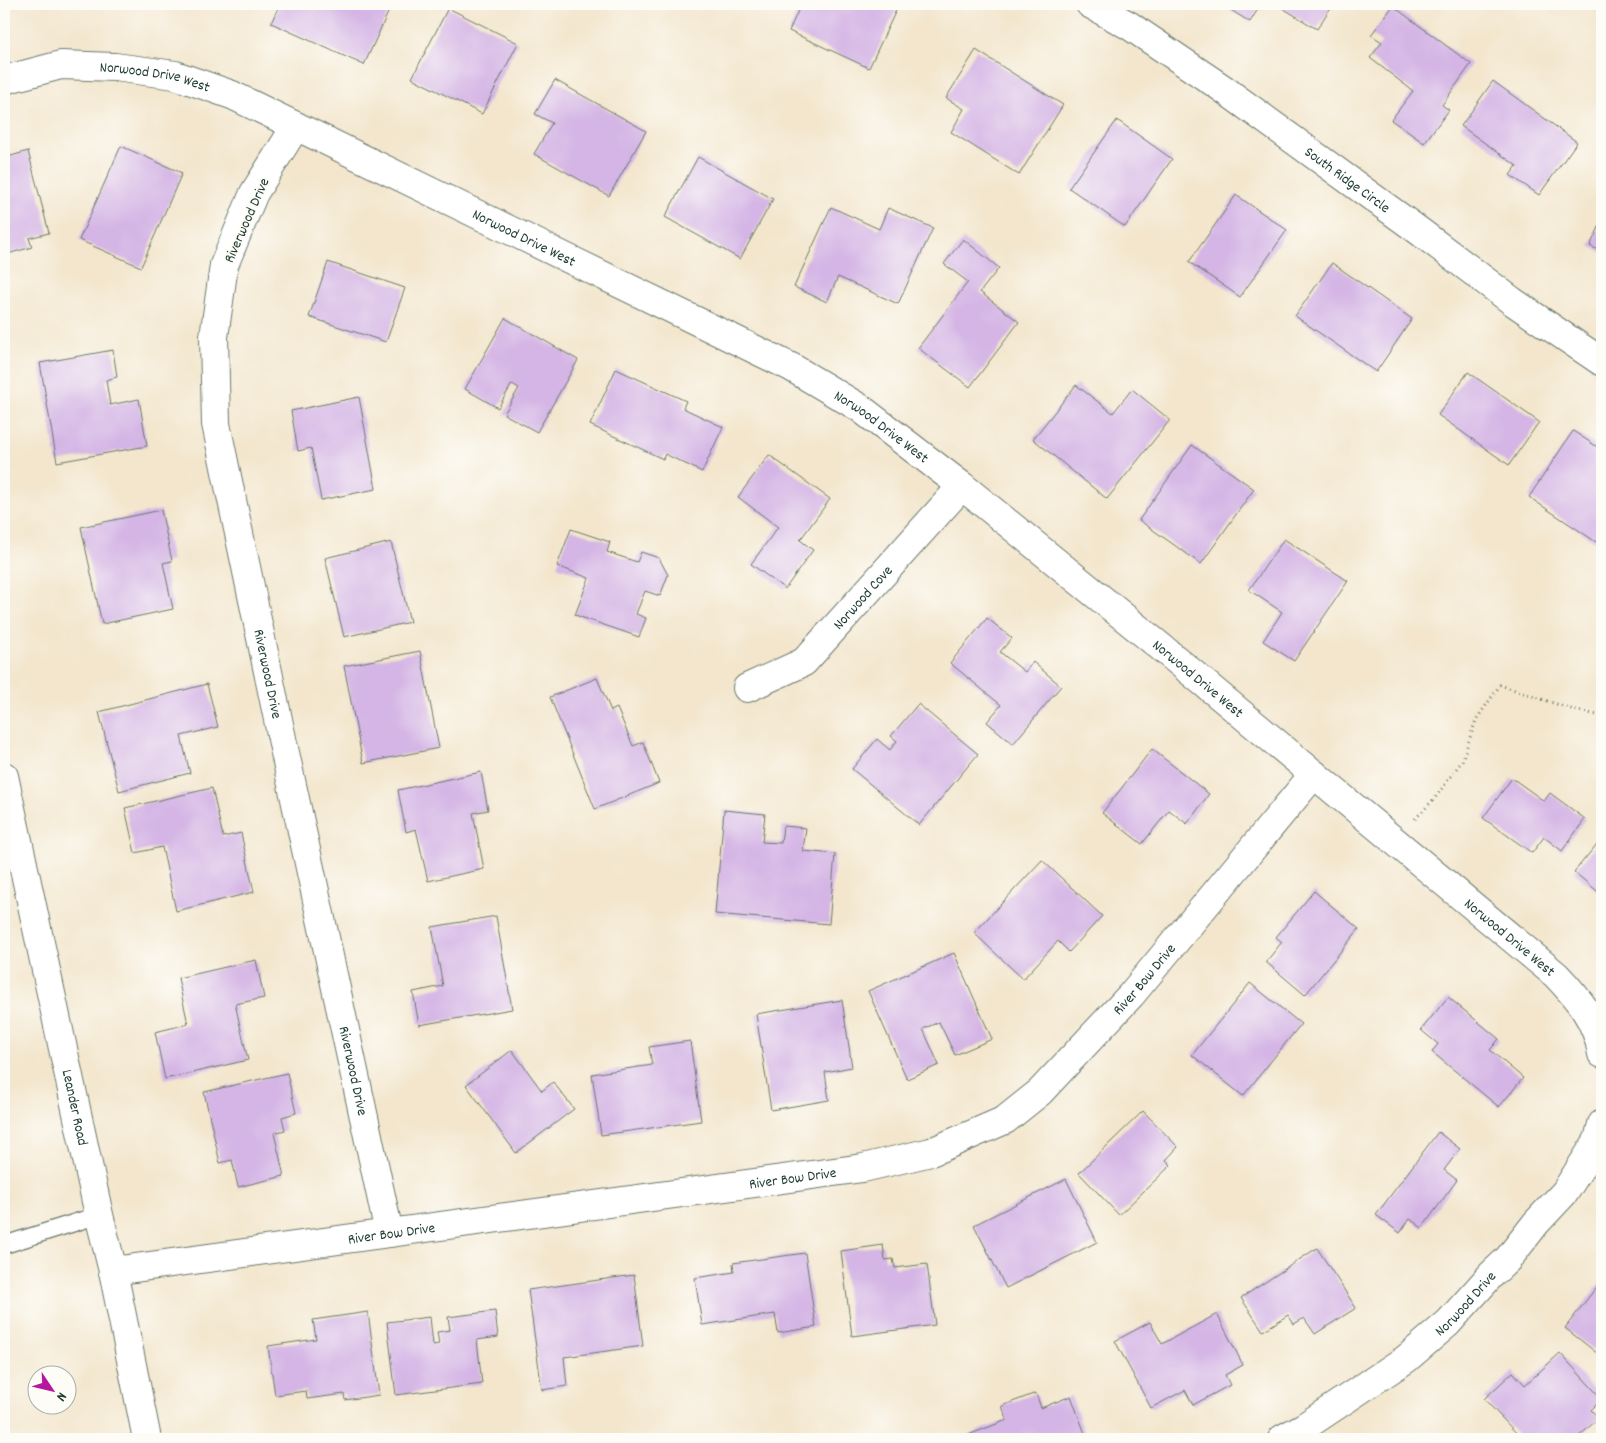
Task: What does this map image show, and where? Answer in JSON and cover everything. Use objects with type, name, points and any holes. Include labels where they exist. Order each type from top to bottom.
[{"type":"street","name":"South Ridge Circle","points":[[1090,4],[1130,26],[1222,88],[1512,301],[1602,362]]},
{"type":"street","name":"Norwood Drive West","points":[[4,80],[61,65],[116,67],[175,75],[232,95],[791,367],[860,408],[962,486],[1170,654],[1556,975],[1574,994],[1588,1014],[1600,1037],[1602,1054]]},
{"type":"street","name":"Riverwood Drive","points":[[296,126],[254,193],[224,265],[214,337],[216,424],[389,1233]]},
{"type":"street","name":"Norwood Cove","points":[[747,688],[804,662],[962,486]]},
{"type":"street","name":"River Bow Drive","points":[[113,1271],[863,1168],[931,1152],[1005,1120],[1040,1092],[1131,995],[1314,774]]},
{"type":"street","name":"Leander Road","points":[[4,776],[98,1215],[113,1271],[147,1439]]},
{"type":"street","name":"Norwood Drive","points":[[1282,1439],[1304,1427],[1406,1359],[1448,1323],[1508,1259],[1536,1223],[1565,1192],[1598,1140],[1602,1124]]},
{"type":"lane","points":[[4,1245],[98,1215]]},
{"type":"path","points":[[1394,841],[1435,798],[1462,761],[1476,720],[1500,685],[1574,710],[1602,716]]},
{"type":"building","points":[[280,4],[392,4],[364,65],[271,23]]},
{"type":"building","points":[[801,4],[899,4],[869,68],[789,31]]},
{"type":"building","points":[[1221,4],[1261,4],[1250,22]]},
{"type":"building","points":[[1276,4],[1333,4],[1317,29]]},
{"type":"building","points":[[1584,4],[1602,4],[1602,11]]},
{"type":"building","points":[[1393,6],[1471,64],[1442,105],[1449,110],[1424,143],[1391,120],[1413,91],[1370,58],[1382,42],[1371,35]]},
{"type":"building","points":[[448,8],[518,43],[482,114],[412,78]]},
{"type":"building","points":[[976,50],[1063,105],[1019,175],[951,132],[964,109],[946,98]]},
{"type":"building","points":[[555,80],[646,131],[609,196],[534,154],[552,123],[535,114]]},
{"type":"building","points":[[1493,81],[1577,142],[1539,195],[1510,175],[1517,166],[1461,126]]},
{"type":"building","points":[[1117,120],[1172,159],[1125,227],[1069,188]]},
{"type":"building","points":[[121,146],[182,173],[141,267],[79,240]]},
{"type":"building","points":[[28,151],[49,233],[29,238],[32,247],[4,255],[4,158]]},
{"type":"building","points":[[698,157],[773,199],[740,259],[665,217]]},
{"type":"building","points":[[1236,195],[1287,230],[1240,297],[1189,262]]},
{"type":"building","points":[[831,207],[879,229],[888,208],[933,228],[898,304],[838,277],[827,302],[794,287]]},
{"type":"building","points":[[1602,221],[1602,252],[1590,246]]},
{"type":"building","points":[[963,239],[999,268],[980,292],[1019,322],[970,387],[918,348],[968,282],[944,264]]},
{"type":"building","points":[[328,262],[405,288],[386,342],[309,317]]},
{"type":"building","points":[[1332,263],[1412,319],[1376,372],[1295,316]]},
{"type":"building","points":[[505,318],[578,360],[537,432],[504,414],[519,388],[512,384],[498,408],[465,389]]},
{"type":"building","points":[[113,350],[117,377],[106,380],[110,405],[139,399],[147,446],[57,462],[40,363]]},
{"type":"building","points":[[616,369],[686,401],[683,408],[723,427],[702,472],[665,454],[663,459],[590,425]]},
{"type":"building","points":[[1468,372],[1539,422],[1509,465],[1438,415]]},
{"type":"building","points":[[1076,385],[1113,413],[1132,389],[1170,420],[1107,499],[1033,439]]},
{"type":"building","points":[[359,397],[376,489],[321,500],[311,448],[298,451],[291,411]]},
{"type":"building","points":[[1573,431],[1602,450],[1602,546],[1529,497]]},
{"type":"building","points":[[1192,445],[1254,489],[1201,564],[1139,520]]},
{"type":"building","points":[[769,455],[830,499],[800,540],[813,550],[785,589],[751,564],[778,527],[738,497]]},
{"type":"building","points":[[161,510],[172,561],[163,563],[173,609],[102,624],[81,527]]},
{"type":"building","points":[[571,529],[610,542],[607,552],[637,562],[641,552],[659,558],[668,575],[660,596],[645,591],[636,614],[646,618],[639,637],[575,615],[589,578],[557,566]]},
{"type":"building","points":[[1284,539],[1348,581],[1294,661],[1263,641],[1282,612],[1249,590]]},
{"type":"building","points":[[391,542],[410,622],[344,637],[325,558]]},
{"type":"building","points":[[987,618],[1012,638],[1000,652],[1025,672],[1033,662],[1061,686],[1013,744],[987,722],[1001,705],[950,663]]},
{"type":"building","points":[[420,651],[439,748],[363,763],[344,666]]},
{"type":"building","points":[[597,678],[611,711],[617,708],[633,746],[643,742],[659,783],[595,809],[550,697]]},
{"type":"building","points":[[207,684],[218,727],[181,736],[190,773],[119,791],[99,712]]},
{"type":"building","points":[[918,704],[978,754],[919,825],[852,769],[877,739],[890,750],[897,741],[891,736]]},
{"type":"building","points":[[1152,749],[1209,794],[1187,824],[1169,810],[1142,844],[1102,813]]},
{"type":"building","points":[[481,772],[488,810],[473,813],[484,869],[428,881],[416,829],[406,832],[398,790]]},
{"type":"building","points":[[1512,778],[1544,801],[1550,793],[1585,819],[1562,851],[1544,837],[1532,853],[1483,818]]},
{"type":"building","points":[[212,788],[223,837],[241,833],[254,892],[176,911],[162,847],[135,853],[125,808]]},
{"type":"building","points":[[724,810],[765,814],[762,842],[781,843],[783,826],[806,828],[803,851],[835,854],[829,924],[715,914]]},
{"type":"building","points":[[1602,838],[1602,895],[1574,872]]},
{"type":"building","points":[[1042,860],[1102,916],[1069,952],[1058,941],[1023,979],[974,933]]},
{"type":"building","points":[[1314,891],[1359,929],[1305,995],[1266,962],[1282,942],[1276,937]]},
{"type":"building","points":[[496,916],[512,1009],[419,1025],[413,992],[443,986],[432,927]]},
{"type":"building","points":[[954,953],[992,1039],[955,1055],[939,1022],[923,1029],[939,1065],[907,1079],[868,991]]},
{"type":"building","points":[[256,960],[264,998],[235,1004],[248,1060],[165,1079],[155,1032],[188,1024],[178,978]]},
{"type":"building","points":[[1250,983],[1301,1024],[1243,1096],[1192,1055]]},
{"type":"building","points":[[1448,997],[1499,1039],[1490,1050],[1523,1078],[1499,1107],[1432,1052],[1438,1044],[1421,1030]]},
{"type":"building","points":[[842,1000],[852,1067],[825,1072],[829,1100],[771,1110],[756,1014]]},
{"type":"building","points":[[690,1041],[701,1121],[601,1135],[592,1074],[652,1065],[649,1047]]},
{"type":"building","points":[[512,1050],[542,1091],[553,1082],[574,1109],[516,1153],[466,1085]]},
{"type":"building","points":[[287,1073],[296,1113],[282,1117],[285,1130],[274,1133],[284,1176],[238,1187],[232,1160],[220,1163],[204,1092]]},
{"type":"building","points":[[1143,1111],[1178,1147],[1166,1160],[1171,1165],[1119,1215],[1079,1173]]},
{"type":"building","points":[[1438,1132],[1460,1149],[1444,1170],[1457,1180],[1422,1228],[1410,1219],[1400,1233],[1376,1215]]},
{"type":"building","points":[[1066,1179],[1097,1242],[1006,1288],[974,1225]]},
{"type":"building","points":[[883,1245],[885,1260],[893,1259],[895,1268],[927,1264],[935,1325],[852,1336],[841,1251]]},
{"type":"building","points":[[1317,1248],[1356,1308],[1315,1334],[1304,1318],[1294,1324],[1288,1315],[1263,1331],[1241,1298]]},
{"type":"building","points":[[805,1253],[816,1327],[778,1333],[775,1314],[702,1325],[695,1278],[734,1272],[733,1263]]},
{"type":"building","points":[[634,1275],[643,1346],[564,1357],[567,1386],[542,1390],[528,1290]]},
{"type":"building","points":[[1602,1280],[1602,1357],[1565,1328]]},
{"type":"building","points":[[495,1311],[498,1337],[477,1340],[482,1384],[396,1395],[387,1322],[430,1317],[433,1345],[439,1344],[437,1332],[450,1330],[448,1317]]},
{"type":"building","points":[[368,1312],[379,1395],[345,1400],[344,1394],[307,1399],[306,1391],[275,1395],[268,1346],[316,1339],[313,1320]]},
{"type":"building","points":[[1217,1314],[1243,1365],[1225,1375],[1230,1385],[1193,1405],[1185,1390],[1151,1408],[1115,1341],[1150,1322],[1162,1344]]},
{"type":"building","points":[[1560,1353],[1602,1399],[1591,1410],[1599,1418],[1576,1439],[1522,1439],[1484,1399],[1513,1372],[1525,1385]]},
{"type":"building","points":[[1036,1393],[1041,1408],[1071,1396],[1087,1439],[964,1439],[963,1437],[1007,1420],[1002,1406]]}]
